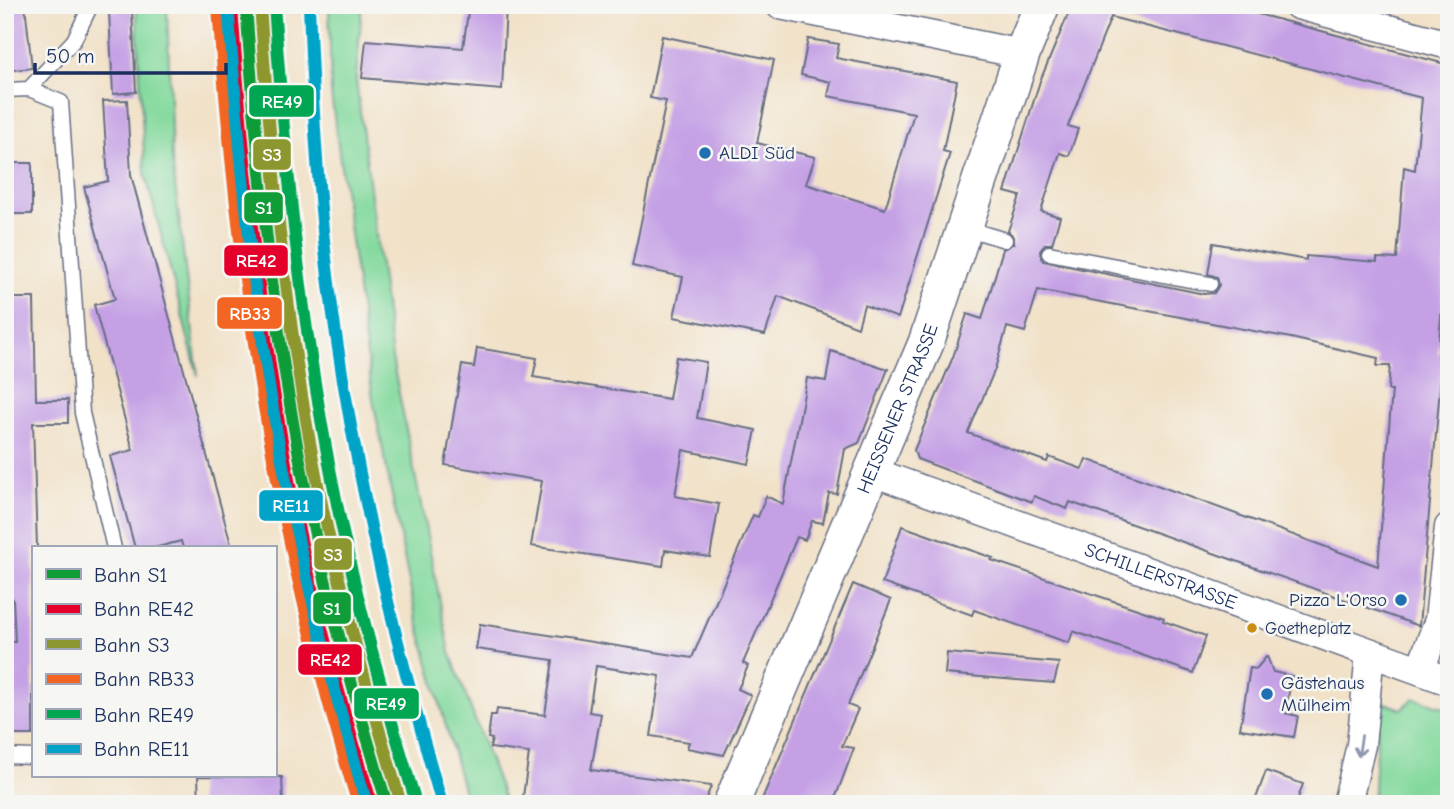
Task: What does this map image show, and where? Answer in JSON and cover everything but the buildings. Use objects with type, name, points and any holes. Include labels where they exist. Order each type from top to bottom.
[{"type":"street","points":[[780,5],[1023,54]]},
{"type":"street","name":"HEISSENER STRASSE","points":[[731,804],[926,343],[1042,5]]},
{"type":"street","points":[[1298,5],[1449,45]]},
{"type":"street","name":"SCHILLERSTRASSE","points":[[873,472],[1449,681]]},
{"type":"street","points":[[1420,670],[1439,620],[1447,571],[1449,527]]},
{"type":"street","points":[[1347,804],[1361,745],[1370,653]]},
{"type":"lane","points":[[29,89],[74,40],[91,5]]},
{"type":"lane","points":[[5,90],[29,89],[61,102],[82,413],[114,546]]},
{"type":"lane","points":[[964,228],[1005,240]]},
{"type":"lane","points":[[1049,253],[1210,284]]},
{"type":"lane","points":[[5,756],[32,757]]},
{"type":"green space","points":[[136,5],[167,5],[172,159],[198,376],[145,173]]},
{"type":"green space","points":[[329,5],[362,5],[356,80],[392,358],[450,652],[506,804],[467,804],[415,612],[373,400],[331,94]]},
{"type":"green space","points":[[326,467],[352,594],[399,766],[389,769],[332,568],[314,468]]},
{"type":"green space","points":[[1414,698],[1449,709],[1449,804],[1373,804],[1379,701],[1402,709]]},
{"type":"rail line","name":"RE11","points":[[228,5],[252,259],[269,385],[292,511],[317,622],[367,804]]},
{"type":"rail line","name":"S1","points":[[246,5],[269,260],[298,449],[335,622],[387,804]]},
{"type":"rail line","name":"S3","points":[[260,5],[283,258],[311,447],[349,619],[400,800]]},
{"type":"rail line","name":"RE49","points":[[274,5],[297,256],[314,380],[362,614],[414,796]]},
{"type":"rail line","name":"RE11","points":[[309,5],[321,207],[329,288],[344,388],[380,568],[442,804]]},
{"type":"rail line","name":"RE42","points":[[232,6],[256,260],[283,448],[320,622],[372,804]]},
{"type":"rail line","name":"RB33","points":[[218,7],[237,211],[264,409],[304,606],[358,804]]},
{"type":"place","name":"ALDI Süd","points":[[705,153]]},
{"type":"place","name":"Pizza L'Orso","points":[[1401,600]]},
{"type":"place","name":"Goetheplatz","points":[[1252,628]]},
{"type":"place","name":"Gästehaus Mülheim","points":[[1267,694]]}]
